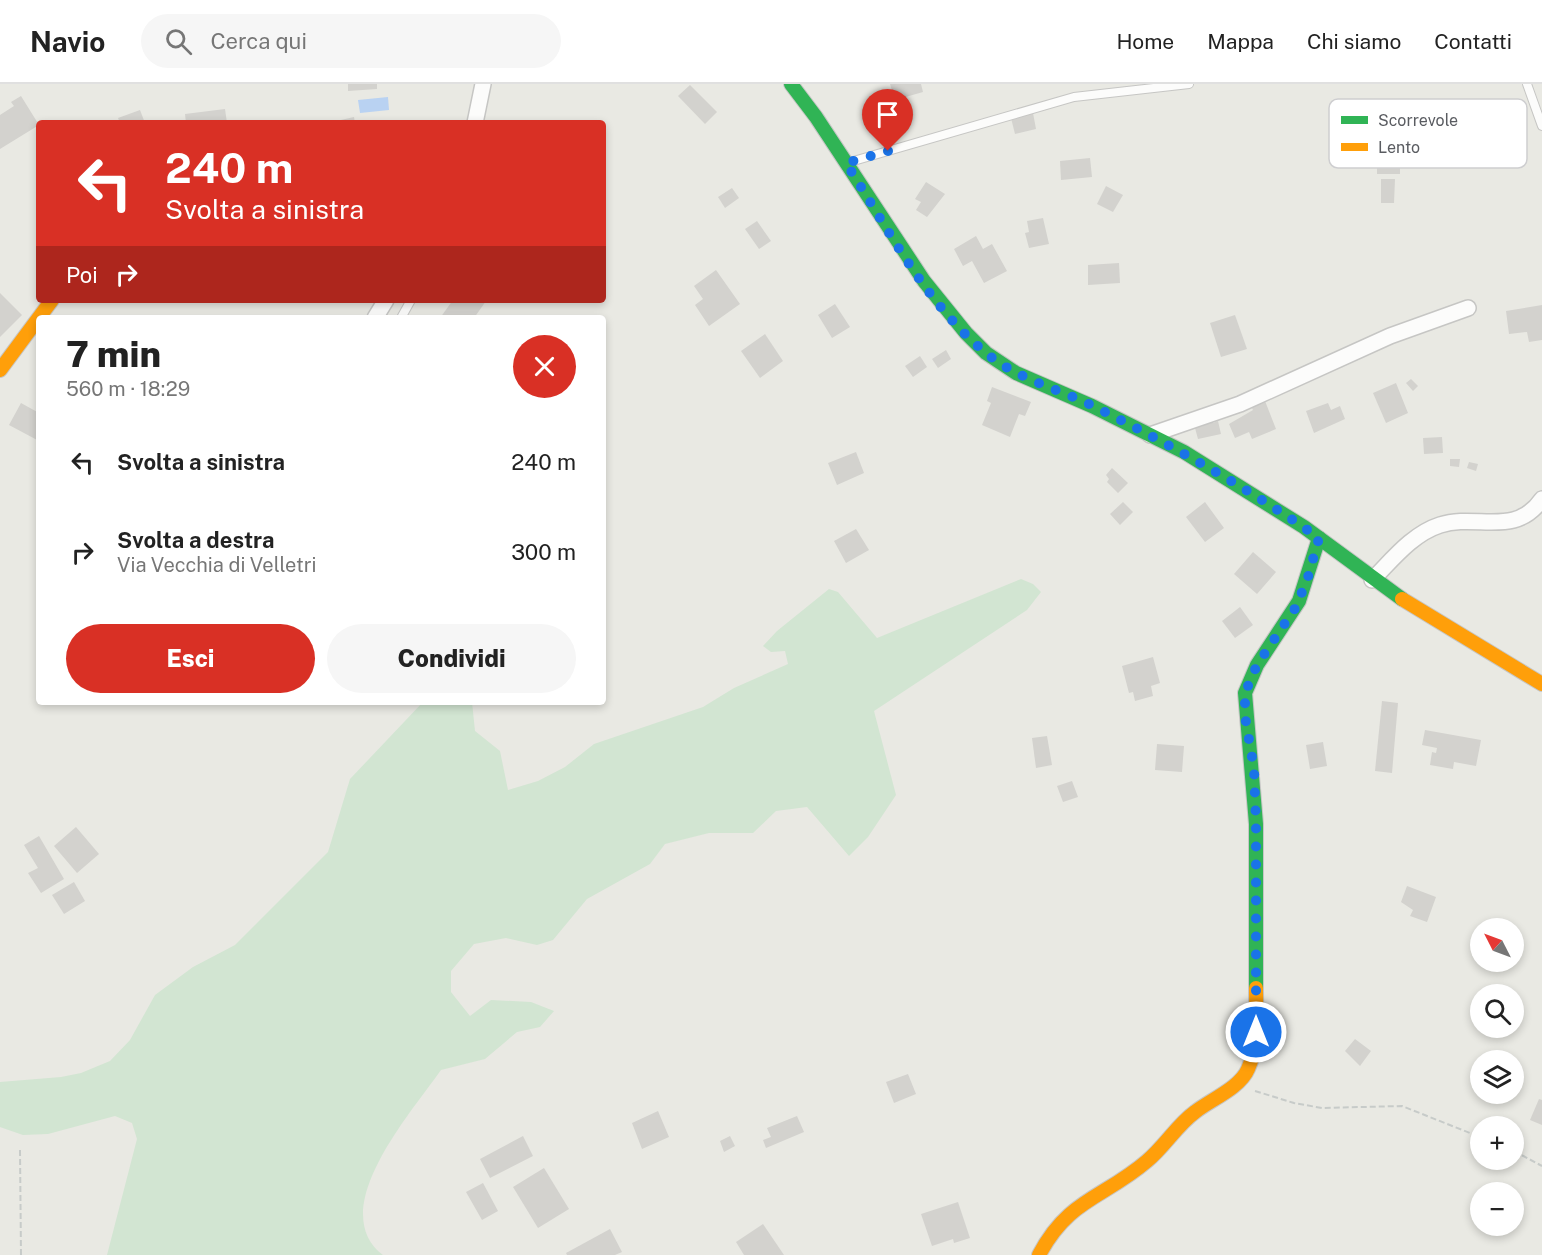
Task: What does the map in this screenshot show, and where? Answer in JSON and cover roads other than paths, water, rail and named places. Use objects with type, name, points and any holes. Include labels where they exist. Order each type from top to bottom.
[{"type":"street","points":[[476,120],[483,84]]},
{"type":"street","points":[[791,84],[931,291],[986,353],[1026,377],[1184,452],[1319,538],[1372,580],[1542,684]]},
{"type":"street","points":[[1150,435],[1240,404],[1390,336],[1468,308]]},
{"type":"street","points":[[0,370],[36,322]]},
{"type":"street","points":[[1372,580],[1412,541],[1431,529],[1454,522],[1516,520],[1530,513],[1542,499]]},
{"type":"street","points":[[1039,1255],[1055,1227],[1071,1211],[1145,1163],[1198,1109],[1235,1083],[1248,1070],[1256,1027],[1256,815],[1245,693],[1257,665],[1296,607],[1308,577],[1319,538]]},
{"type":"lane","points":[[846,163],[1074,97],[1189,84]]},
{"type":"lane","points":[[1527,84],[1542,126]]},
{"type":"water","points":[[388,97],[389,110],[360,113],[358,100]]}]
